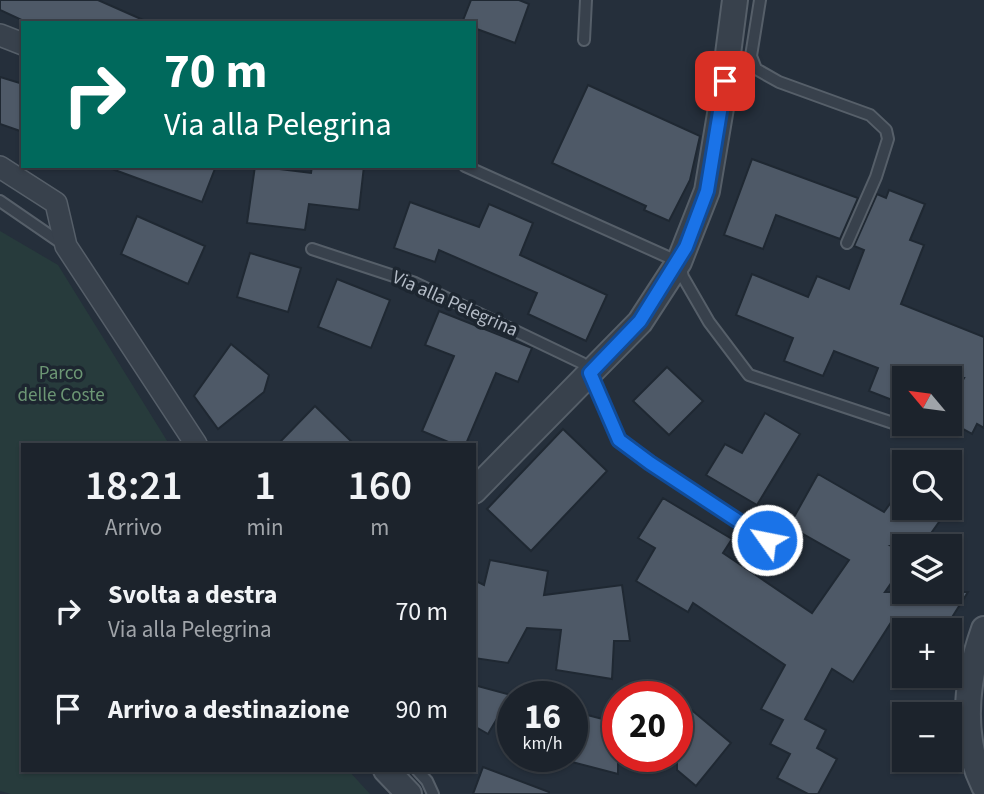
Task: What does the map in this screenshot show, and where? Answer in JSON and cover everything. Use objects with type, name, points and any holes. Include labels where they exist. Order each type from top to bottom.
[{"type":"street","points":[[476,489],[640,321],[679,262],[707,191],[735,0]]},
{"type":"street","points":[[0,35],[21,43]]},
{"type":"street","points":[[0,167],[56,203],[66,246],[195,443]]},
{"type":"street","points":[[982,788],[971,753],[967,723],[968,694],[984,629]]},
{"type":"street","points":[[388,772],[409,794]]},
{"type":"lane","points":[[584,40],[586,0]]},
{"type":"lane","points":[[760,0],[751,56],[755,69],[779,82],[870,114],[886,130],[888,139],[876,177],[848,243]]},
{"type":"lane","points":[[469,168],[679,262],[683,277],[709,322],[749,375],[892,422]]},
{"type":"lane","points":[[0,201],[66,246]]},
{"type":"lane","name":"Via alla Pelegrina","points":[[312,249],[415,283],[582,363],[590,373]]},
{"type":"lane","points":[[590,373],[619,440],[767,540]]},
{"type":"lane","points":[[419,772],[433,794]]},
{"type":"green space","name":"Parco delle Coste","points":[[0,231],[58,265],[168,443],[21,443],[21,772],[350,772],[370,794],[11,794],[0,791]]},
{"type":"building","points":[[0,0],[98,0],[145,21],[24,21],[0,10]]},
{"type":"building","points":[[471,0],[519,0],[529,4],[515,43],[476,29],[476,21],[463,21]]},
{"type":"building","points":[[0,77],[21,83],[21,131],[0,124]]},
{"type":"building","points":[[588,85],[700,136],[690,180],[669,221],[644,210],[646,206],[552,163]]},
{"type":"building","points":[[752,159],[858,198],[840,239],[776,215],[763,249],[724,235]]},
{"type":"building","points":[[112,168],[215,168],[202,202]]},
{"type":"building","points":[[255,168],[311,173],[312,168],[364,168],[359,210],[309,204],[305,230],[247,223]]},
{"type":"building","points":[[889,190],[925,204],[910,240],[924,245],[901,304],[984,337],[984,428],[977,424],[972,434],[962,429],[962,366],[892,366],[892,400],[869,391],[878,368],[834,351],[823,376],[784,361],[793,338],[736,315],[752,274],[808,297],[817,276],[849,289],[864,250],[854,246],[877,194],[886,198]]},
{"type":"building","points":[[410,202],[479,227],[489,204],[533,223],[520,255],[607,295],[586,341],[528,314],[537,293],[439,250],[435,262],[394,248]]},
{"type":"building","points":[[137,216],[205,246],[188,284],[121,254]]},
{"type":"building","points":[[250,253],[301,268],[288,312],[237,297]]},
{"type":"building","points":[[337,279],[390,300],[371,348],[318,327]]},
{"type":"building","points":[[439,311],[532,348],[518,382],[496,373],[466,443],[451,443],[422,431],[454,356],[425,345]]},
{"type":"building","points":[[231,344],[269,375],[264,392],[218,429],[194,396]]},
{"type":"building","points":[[667,367],[703,401],[669,435],[633,401]]},
{"type":"building","points":[[315,406],[353,443],[279,443]]},
{"type":"building","points":[[765,413],[800,434],[757,505],[706,475],[725,444],[742,453]]},
{"type":"building","points":[[563,429],[607,471],[531,551],[487,509]]},
{"type":"building","points":[[818,474],[884,512],[892,501],[892,520],[940,520],[931,534],[892,534],[892,582],[885,592],[892,592],[892,604],[960,604],[952,618],[892,618],[853,682],[832,669],[805,719],[826,730],[817,748],[837,759],[818,794],[808,794],[777,778],[790,754],[770,744],[783,720],[761,709],[785,665],[693,603],[688,612],[636,581],[655,548],[638,538],[663,498],[732,539],[723,553],[812,613],[849,560],[789,526]]},
{"type":"building","points":[[490,560],[548,571],[544,595],[622,585],[630,641],[614,641],[612,679],[556,670],[561,630],[527,628],[508,663],[476,658],[476,581],[484,585]]},
{"type":"building","points":[[476,686],[497,691],[497,719],[488,734],[476,727]]},
{"type":"building","points":[[693,711],[731,743],[696,786],[679,772],[693,772]]},
{"type":"building","points":[[588,715],[602,719],[602,770],[588,766]]},
{"type":"building","points":[[483,767],[549,792],[549,794],[473,794]]},
{"type":"route","points":[[725,81],[707,191],[686,247],[640,321],[590,373],[619,440],[767,540]]}]
